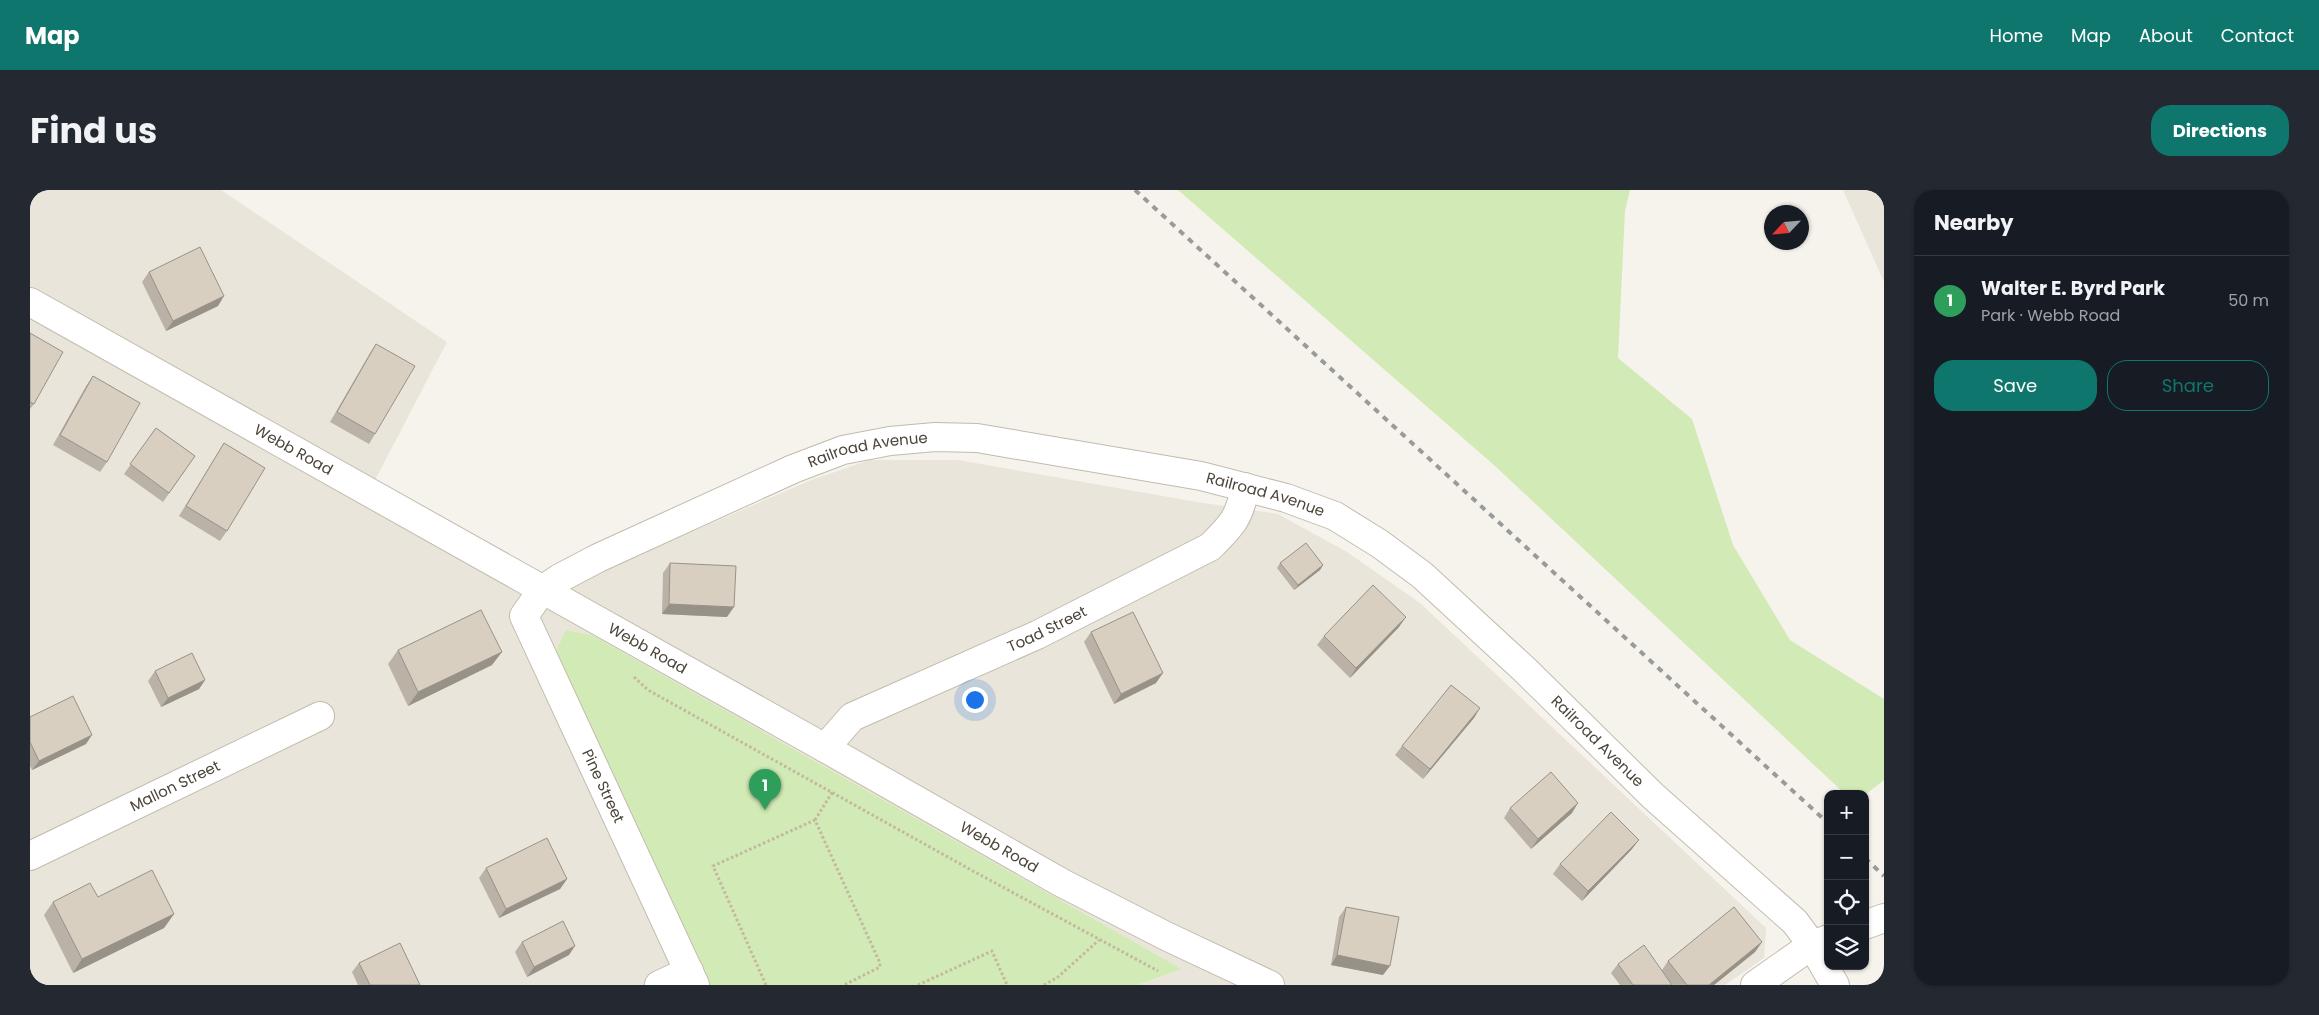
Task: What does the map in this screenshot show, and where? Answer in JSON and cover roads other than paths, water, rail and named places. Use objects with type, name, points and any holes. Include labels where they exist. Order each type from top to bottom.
[{"type":"street","name":"Webb Road","points":[[30,302],[1062,883],[1168,937],[1270,985]]},
{"type":"street","name":"Railroad Avenue","points":[[542,590],[598,558],[793,469],[843,450],[890,441],[934,437],[977,438],[1201,476],[1286,498],[1335,516],[1380,544],[1422,575],[1525,670],[1653,796],[1820,942],[1835,985]]},
{"type":"street","name":"Toad Street","points":[[825,748],[852,717],[1037,635],[1210,547],[1229,528],[1241,510],[1245,487]]},
{"type":"street","name":"Pine Street","points":[[542,590],[524,616],[692,978]]},
{"type":"street","name":"Mallon Street","points":[[30,856],[320,716]]},
{"type":"street","points":[[1869,924],[1884,918]]},
{"type":"street","points":[[1755,985],[1820,942]]},
{"type":"street","points":[[659,985],[692,978]]},
{"type":"railway","points":[[1135,190],[1824,819]]},
{"type":"railway","points":[[1869,862],[1884,876]]},
{"type":"place","name":"Walter E. Byrd Park","points":[[765,810]]}]
